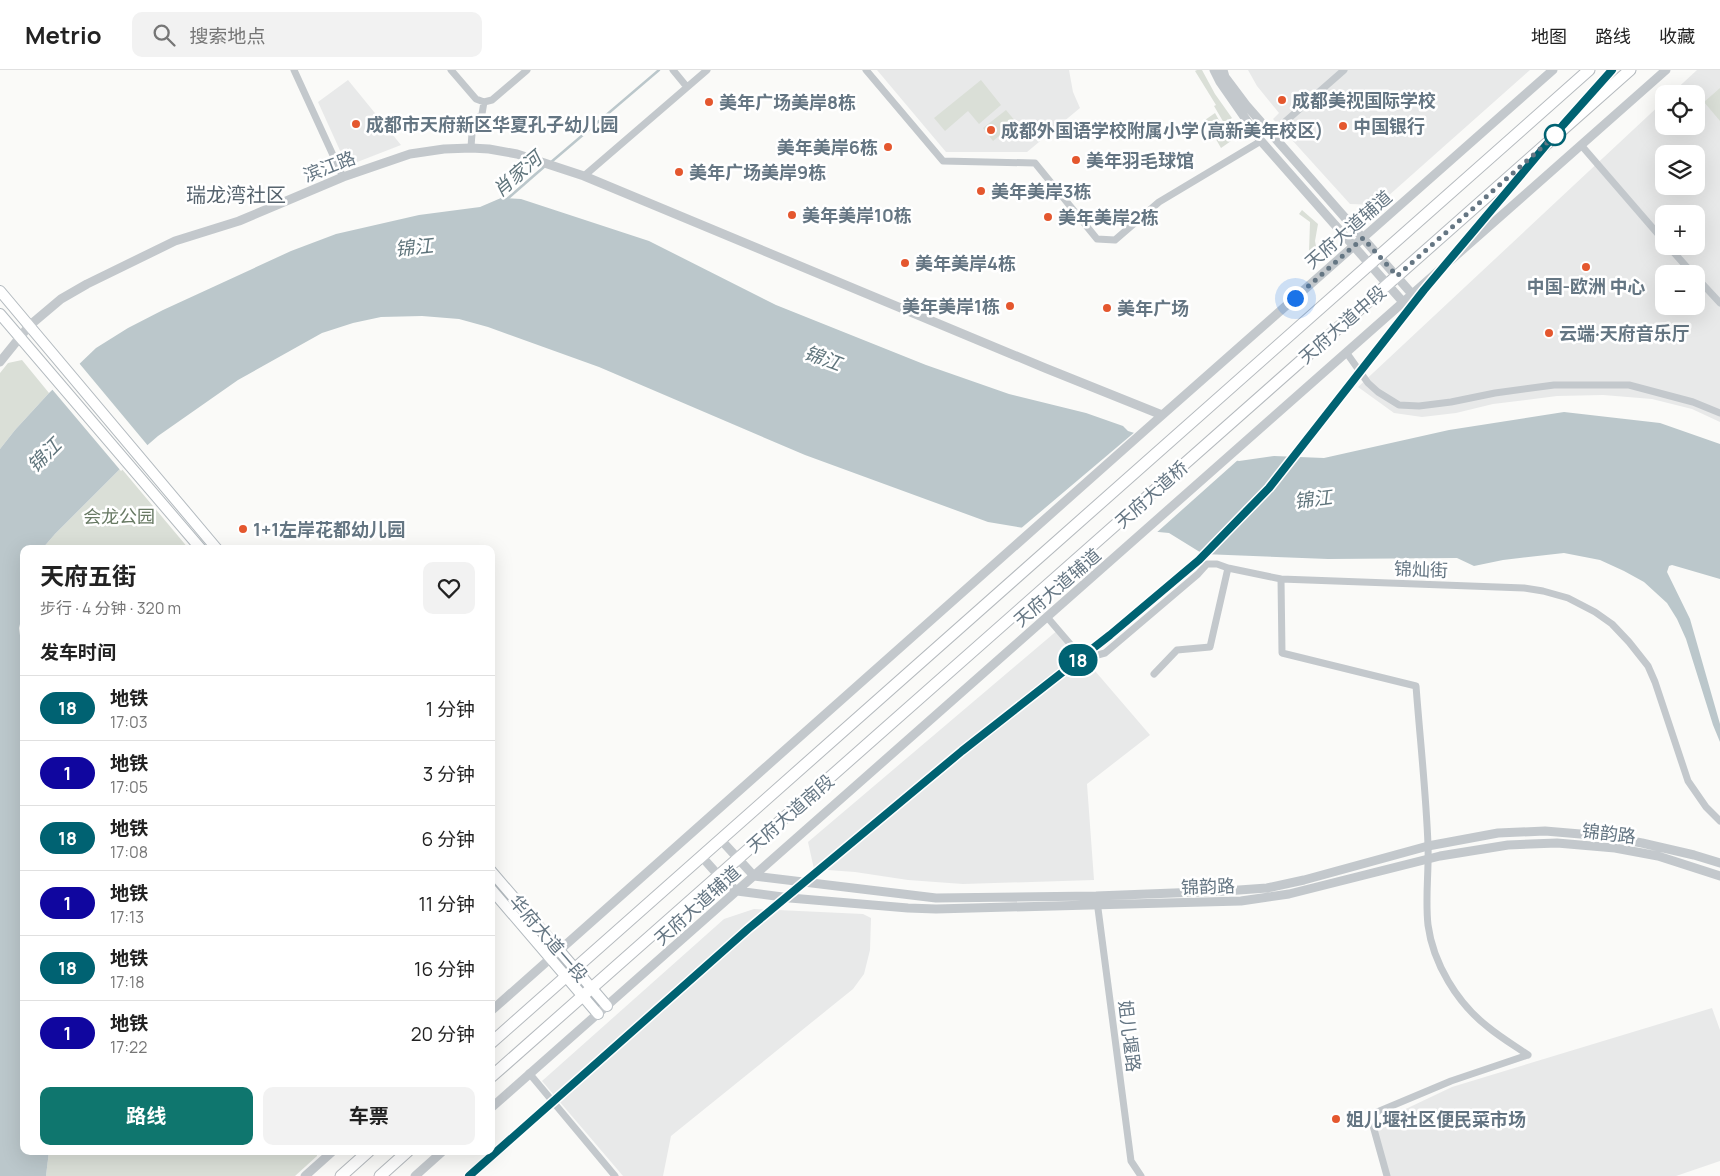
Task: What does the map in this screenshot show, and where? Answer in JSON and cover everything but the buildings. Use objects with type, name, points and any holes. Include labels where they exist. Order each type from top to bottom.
[{"type":"main road","name":"天府大道中段","points":[[1049,548],[1589,70]]},
{"type":"main road","name":"天府大道中段","points":[[1212,439],[1630,70]]},
{"type":"main road","points":[[0,291],[215,545]]},
{"type":"main road","points":[[0,314],[198,545]]},
{"type":"main road","name":"天府大道桥","points":[[1089,548],[1212,439]]},
{"type":"main road","name":"天府大道南段","points":[[495,1040],[1049,548]]},
{"type":"main road","name":"天府大道南段","points":[[495,1073],[1089,548]]},
{"type":"main road","name":"华府大道一段","points":[[495,876],[559,950],[571,973]]},
{"type":"main road","points":[[495,894],[550,958],[571,973],[588,992],[598,1014]]},
{"type":"main road","name":"华府大道一段","points":[[588,992],[607,1006]]},
{"type":"main road","points":[[341,1176],[365,1155]]},
{"type":"main road","points":[[380,1176],[404,1155]]},
{"type":"street","points":[[294,70],[343,177]]},
{"type":"street","points":[[451,70],[476,100],[484,102],[492,100],[527,70]]},
{"type":"street","points":[[673,70],[688,87]]},
{"type":"street","points":[[584,176],[707,70]]},
{"type":"street","points":[[866,70],[943,162],[1035,163],[1097,240],[1114,240],[1159,202],[1261,141]]},
{"type":"street","points":[[1214,70],[1220,82],[1261,141],[1403,302]]},
{"type":"street","points":[[1223,70],[1225,77],[1246,105],[1412,294]]},
{"type":"street","points":[[1271,134],[1344,70]]},
{"type":"street","name":"天府大道辅道","points":[[495,1007],[1554,70]]},
{"type":"street","name":"天府大道辅道","points":[[495,1104],[1666,70]]},
{"type":"street","points":[[470,148],[474,124],[476,118],[482,114],[484,102]]},
{"type":"street","points":[[1581,145],[1655,231]]},
{"type":"street","name":"滨江路","points":[[0,362],[29,326],[61,299],[87,284],[176,241],[239,221],[343,177],[410,154],[470,148],[517,154],[584,176],[1162,415]]},
{"type":"street","points":[[1676,255],[1685,265]]},
{"type":"street","points":[[1705,287],[1720,303]]},
{"type":"street","points":[[1346,352],[1368,383],[1398,405],[1419,406],[1451,402],[1495,393],[1554,385],[1629,385],[1693,402],[1720,413]]},
{"type":"street","name":"锦灿街","points":[[1047,617],[1083,659],[1097,656],[1105,653],[1198,574],[1207,564],[1217,564],[1281,579],[1524,588],[1568,598],[1595,612],[1612,624],[1648,666],[1688,781],[1706,807],[1720,821]]},
{"type":"street","points":[[1154,674],[1177,650],[1210,647],[1228,568]]},
{"type":"street","points":[[1281,579],[1282,653],[1416,686],[1428,846],[1428,925],[1433,946],[1441,970],[1469,1009],[1486,1026],[1528,1055],[1451,1081],[1370,1115],[1387,1176]]},
{"type":"street","name":"锦韵路","points":[[754,876],[936,898],[1096,896],[1267,888],[1304,880],[1428,846],[1498,833],[1545,830],[1604,836],[1642,843],[1720,863]]},
{"type":"street","points":[[722,840],[754,876]]},
{"type":"street","name":"锦韵路","points":[[737,891],[790,898],[936,909],[1241,901],[1289,894],[1428,859],[1508,845],[1557,843],[1615,848],[1658,856],[1720,876]]},
{"type":"street","points":[[702,857],[719,876],[737,891]]},
{"type":"street","name":"姐儿堰路","points":[[1096,896],[1131,1161],[1141,1176]]},
{"type":"street","points":[[530,1073],[615,1176]]},
{"type":"street","points":[[305,1176],[329,1155]]},
{"type":"street","points":[[415,1176],[438,1155]]},
{"type":"shaded area","name":"成都外国语学校附属小学(高新美年校区)","points":[[877,70],[1069,70],[1073,92],[1080,108],[1027,152],[946,152]]},
{"type":"shaded area","points":[[1248,70],[1530,70],[1378,205],[1350,204],[1273,119],[1279,113],[1257,86]]},
{"type":"shaded area","points":[[1697,70],[1720,70],[1720,422],[1692,409],[1652,399],[1603,395],[1557,396],[1493,404],[1456,413],[1422,417],[1394,413],[1358,387],[1655,109],[1655,135],[1705,135],[1705,85],[1681,85]]},
{"type":"shaded area","name":"成都市天府新区华夏孔子幼儿园","points":[[348,80],[401,145],[347,166],[318,102]]},
{"type":"shaded area","points":[[1059,629],[1150,735],[1087,784],[1094,880],[963,884],[908,880],[855,872],[814,869],[808,842]]},
{"type":"shaded area","points":[[754,909],[863,914],[871,918],[870,950],[864,974],[853,989],[671,1136],[663,1176],[623,1176],[542,1081],[724,919]]},
{"type":"shaded area","points":[[1712,1008],[1720,1030],[1720,1161],[1676,1176],[1389,1176],[1374,1124],[1452,1087]]},
{"type":"green space","points":[[1202,70],[1215,94],[1232,118],[1224,123],[1214,106],[1216,105],[1195,71]]},
{"type":"green space","points":[[981,80],[1001,105],[979,124],[968,111],[945,131],[934,118]]},
{"type":"green space","points":[[1720,88],[1720,121],[1705,103]]},
{"type":"green space","points":[[1006,110],[1016,122],[993,141],[983,128]]},
{"type":"green space","points":[[1215,113],[1231,141],[1221,148],[1205,120]]},
{"type":"green space","points":[[1302,210],[1318,224],[1315,241],[1317,252],[1309,252],[1310,222],[1299,214]]},
{"type":"green space","points":[[22,360],[49,393],[0,449],[0,373],[8,363]]},
{"type":"green space","name":"会龙公园","points":[[121,468],[186,545],[45,545]]},
{"type":"green space","points":[[49,1155],[317,1155],[295,1176],[46,1176]]},
{"type":"water","name":"锦江","points":[[501,198],[521,199],[649,241],[776,305],[926,365],[1009,394],[1086,413],[1123,426],[1128,431],[1182,448],[1239,461],[1274,456],[1324,458],[1449,430],[1564,412],[1660,423],[1720,444],[1720,579],[1672,565],[1669,566],[1667,572],[1690,619],[1720,724],[1720,742],[1686,639],[1667,603],[1644,582],[1600,560],[1564,553],[1503,560],[1474,566],[1457,558],[1328,559],[1203,554],[1169,533],[1095,526],[1030,529],[988,522],[805,455],[599,367],[488,327],[459,319],[422,316],[381,317],[353,323],[322,333],[238,380],[158,436],[121,468],[45,545],[20,545],[20,1155],[49,1155],[46,1176],[0,1176],[0,449],[49,393],[96,348],[128,328],[163,310],[291,251],[336,234],[419,215],[480,207]]},
{"type":"pier","points":[[79,363],[149,447],[121,471],[51,388]]},
{"type":"pier","points":[[1136,431],[1182,446],[1239,459],[1155,534],[1095,528],[1054,532],[1019,530]]},
{"type":"waterway","name":"肖家河","points":[[550,163],[659,70]]},
{"type":"waterway","name":"肖家河","points":[[506,200],[545,166]]},
{"type":"metro line","name":"18","points":[[495,1153],[748,929],[962,751],[1110,635],[1199,560],[1269,488],[1424,290],[1563,125],[1612,70]]},
{"type":"metro line","name":"18","points":[[469,1176],[492,1155]]},
{"type":"place","name":"成都美视国际学校","points":[[1282,100]]},
{"type":"place","name":"美年广场美岸8栋","points":[[709,102]]},
{"type":"place","name":"成都市天府新区华夏孔子幼儿园","points":[[356,124]]},
{"type":"place","name":"中国银行","points":[[1343,126]]},
{"type":"place","name":"成都外国语学校附属小学(高新美年校区)","points":[[991,130]]},
{"type":"place","name":"美年美岸6栋","points":[[888,147]]},
{"type":"place","name":"美年羽毛球馆","points":[[1076,160]]},
{"type":"place","name":"美年广场美岸9栋","points":[[679,172]]},
{"type":"place","name":"美年美岸3栋","points":[[981,191]]},
{"type":"place","name":"美年美岸10栋","points":[[792,215]]},
{"type":"place","name":"美年美岸2栋","points":[[1048,217]]},
{"type":"place","name":"美年美岸4栋","points":[[905,263]]},
{"type":"place","name":"中国-欧洲 中心","points":[[1586,267]]},
{"type":"place","name":"美年美岸1栋","points":[[1010,306]]},
{"type":"place","name":"美年广场","points":[[1107,308]]},
{"type":"place","name":"云端·天府音乐厅","points":[[1549,333]]},
{"type":"place","name":"1+1左岸花都幼儿园","points":[[243,529]]},
{"type":"place","name":"姐儿堰社区便民菜市场","points":[[1336,1119]]},
{"type":"district","name":"瑞龙湾社区","points":[[236,194]]},
{"type":"route","points":[[1295,298],[1363,238],[1397,276],[1557,134],[1555,135]]}]
